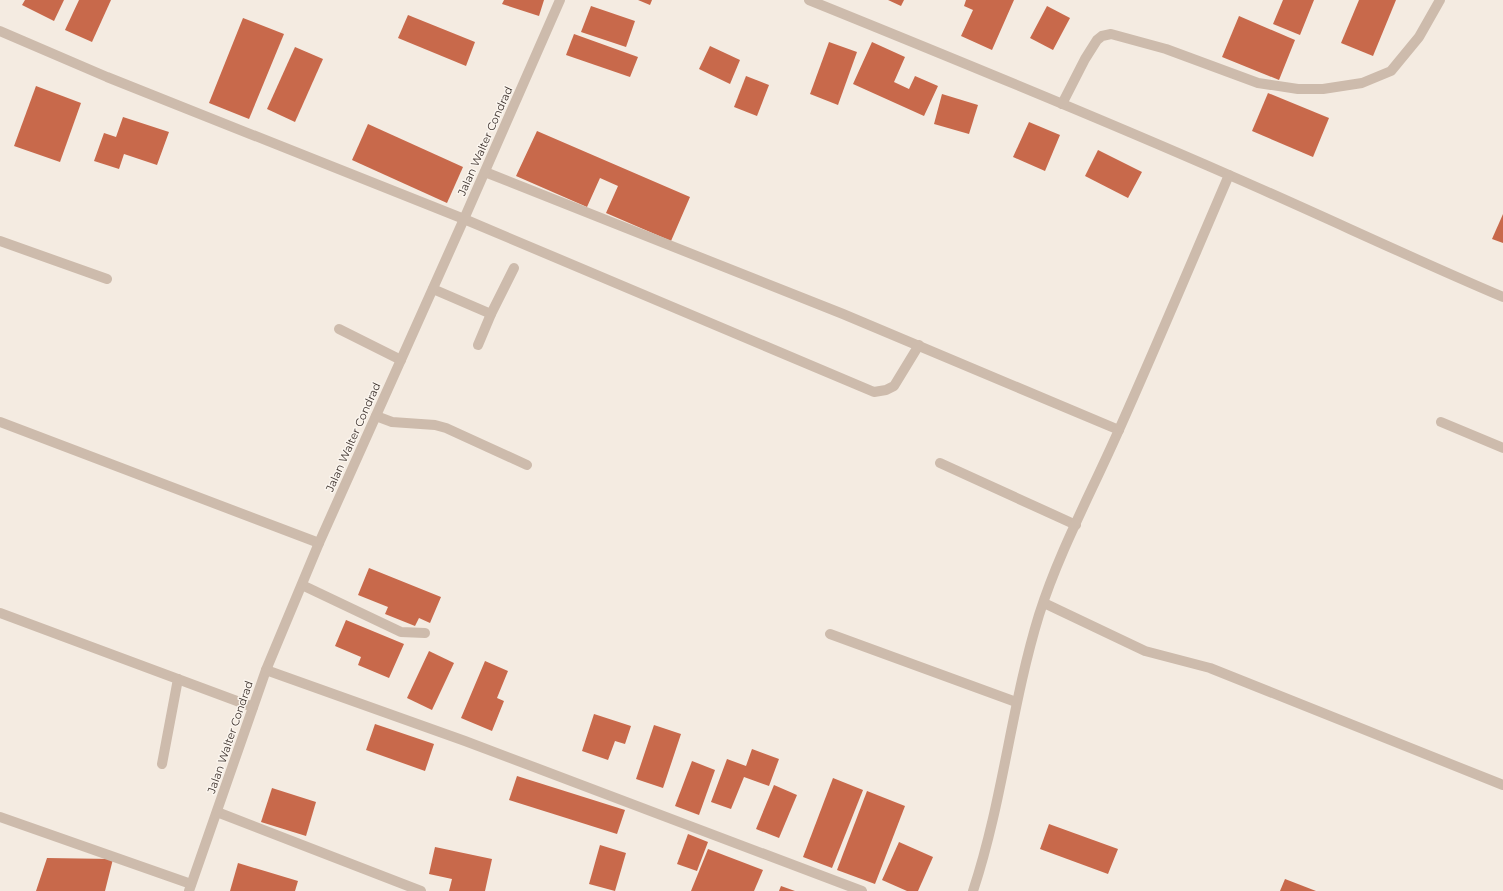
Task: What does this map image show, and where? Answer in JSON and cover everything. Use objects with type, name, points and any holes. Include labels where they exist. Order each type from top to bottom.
[{"type":"street","name":"Jalan Walter Condrad","points":[[190,888],[266,670],[319,543],[485,172],[560,0]]},
{"type":"street","points":[[809,0],[976,67],[1229,175],[1429,266],[1503,297]]},
{"type":"street","points":[[1062,104],[1085,59],[1097,40],[1102,36],[1111,34],[1166,49],[1258,82],[1298,89],[1323,89],[1362,83],[1391,71],[1419,37],[1440,0]]},
{"type":"street","points":[[0,31],[107,77],[464,219],[874,392],[886,390],[894,386],[919,345]]},
{"type":"street","points":[[485,172],[836,311],[1119,430]]},
{"type":"street","points":[[973,891],[992,825],[1016,702],[1039,616],[1062,556],[1119,430],[1229,175]]},
{"type":"street","points":[[0,241],[107,279]]},
{"type":"street","points":[[478,346],[491,314],[514,268]]},
{"type":"street","points":[[433,289],[491,314]]},
{"type":"street","points":[[339,329],[401,360]]},
{"type":"street","points":[[376,416],[392,422],[436,425],[446,428],[528,465]]},
{"type":"street","points":[[0,422],[319,543]]},
{"type":"street","points":[[1441,422],[1503,448]]},
{"type":"street","points":[[940,463],[1076,525]]},
{"type":"street","points":[[302,585],[401,632],[425,633]]},
{"type":"street","points":[[1044,603],[1145,651],[1210,668],[1503,785]]},
{"type":"street","points":[[0,614],[253,708]]},
{"type":"street","points":[[830,634],[1016,702]]},
{"type":"street","points":[[266,670],[465,741],[862,891]]},
{"type":"street","points":[[162,764],[178,680]]},
{"type":"street","points":[[217,812],[421,891]]},
{"type":"street","points":[[0,817],[190,888]]},
{"type":"building","points":[[25,0],[64,0],[54,21],[22,5]]},
{"type":"building","points":[[79,0],[111,0],[92,42],[65,30]]},
{"type":"building","points":[[504,0],[544,0],[539,16],[502,4]]},
{"type":"building","points":[[638,0],[652,0],[650,5]]},
{"type":"building","points":[[888,0],[904,0],[901,6]]},
{"type":"building","points":[[966,0],[1014,0],[992,50],[961,36],[973,10],[964,6]]},
{"type":"building","points":[[1283,0],[1314,0],[1300,35],[1273,24]]},
{"type":"building","points":[[1359,0],[1396,0],[1373,56],[1341,43]]},
{"type":"building","points":[[591,6],[635,21],[626,47],[581,32]]},
{"type":"building","points":[[1047,6],[1070,18],[1053,50],[1030,38]]},
{"type":"building","points":[[408,15],[475,42],[466,66],[398,38]]},
{"type":"building","points":[[1239,16],[1295,40],[1279,80],[1222,57]]},
{"type":"building","points":[[243,18],[284,34],[249,119],[209,103]]},
{"type":"building","points":[[574,34],[638,57],[630,77],[566,55]]},
{"type":"building","points":[[829,42],[857,52],[838,105],[810,94]]},
{"type":"building","points":[[872,42],[905,57],[894,82],[909,89],[915,76],[938,86],[924,116],[853,84]]},
{"type":"building","points":[[710,46],[740,60],[730,84],[699,69]]},
{"type":"building","points":[[295,47],[323,59],[295,122],[267,109]]},
{"type":"building","points":[[746,76],[769,85],[757,116],[734,107]]},
{"type":"building","points":[[36,86],[81,103],[60,162],[14,146]]},
{"type":"building","points":[[1268,93],[1329,118],[1313,157],[1252,131]]},
{"type":"building","points":[[942,94],[978,105],[969,134],[934,124]]},
{"type":"building","points":[[123,117],[169,132],[157,165],[124,154],[119,169],[94,161],[104,133],[116,137]]},
{"type":"building","points":[[1029,122],[1060,135],[1045,171],[1013,157]]},
{"type":"building","points":[[368,124],[463,167],[447,203],[352,160]]},
{"type":"building","points":[[537,131],[690,197],[671,241],[606,213],[618,186],[600,178],[587,207],[516,176]]},
{"type":"building","points":[[1098,150],[1142,172],[1128,198],[1085,176]]},
{"type":"building","points":[[1503,214],[1503,243],[1492,239]]},
{"type":"building","points":[[369,568],[441,597],[430,623],[419,618],[415,626],[385,614],[388,607],[358,595]]},
{"type":"building","points":[[346,620],[404,644],[389,678],[358,665],[361,657],[335,646]]},
{"type":"building","points":[[429,651],[454,663],[432,710],[407,698]]},
{"type":"building","points":[[485,661],[508,671],[497,698],[504,701],[492,731],[461,718]]},
{"type":"building","points":[[594,714],[631,726],[625,744],[615,741],[608,760],[582,751]]},
{"type":"building","points":[[375,724],[434,744],[425,771],[366,750]]},
{"type":"building","points":[[654,725],[681,734],[663,788],[636,779]]},
{"type":"building","points":[[752,749],[779,759],[769,786],[744,777],[731,809],[711,802],[727,759],[746,766]]},
{"type":"building","points":[[692,761],[715,770],[699,815],[675,806]]},
{"type":"building","points":[[517,776],[625,810],[617,834],[509,800]]},
{"type":"building","points":[[833,778],[863,790],[832,868],[803,857]]},
{"type":"building","points":[[774,785],[797,795],[779,838],[756,829]]},
{"type":"building","points":[[272,788],[316,802],[306,836],[261,822]]},
{"type":"building","points":[[867,791],[905,806],[875,884],[837,870]]},
{"type":"building","points":[[1049,824],[1118,849],[1108,874],[1040,849]]},
{"type":"building","points":[[688,834],[708,842],[697,871],[677,864]]},
{"type":"building","points":[[899,842],[933,857],[918,891],[907,891],[882,880]]},
{"type":"building","points":[[600,845],[626,853],[615,891],[589,884]]},
{"type":"building","points":[[435,847],[492,859],[485,891],[449,891],[452,879],[429,874]]},
{"type":"building","points":[[708,849],[763,870],[754,891],[691,891]]},
{"type":"building","points":[[47,858],[113,859],[105,891],[36,891]]},
{"type":"building","points":[[238,863],[298,881],[295,891],[230,891]]},
{"type":"building","points":[[1285,879],[1316,891],[1280,891]]},
{"type":"building","points":[[781,886],[795,891],[779,891]]}]
